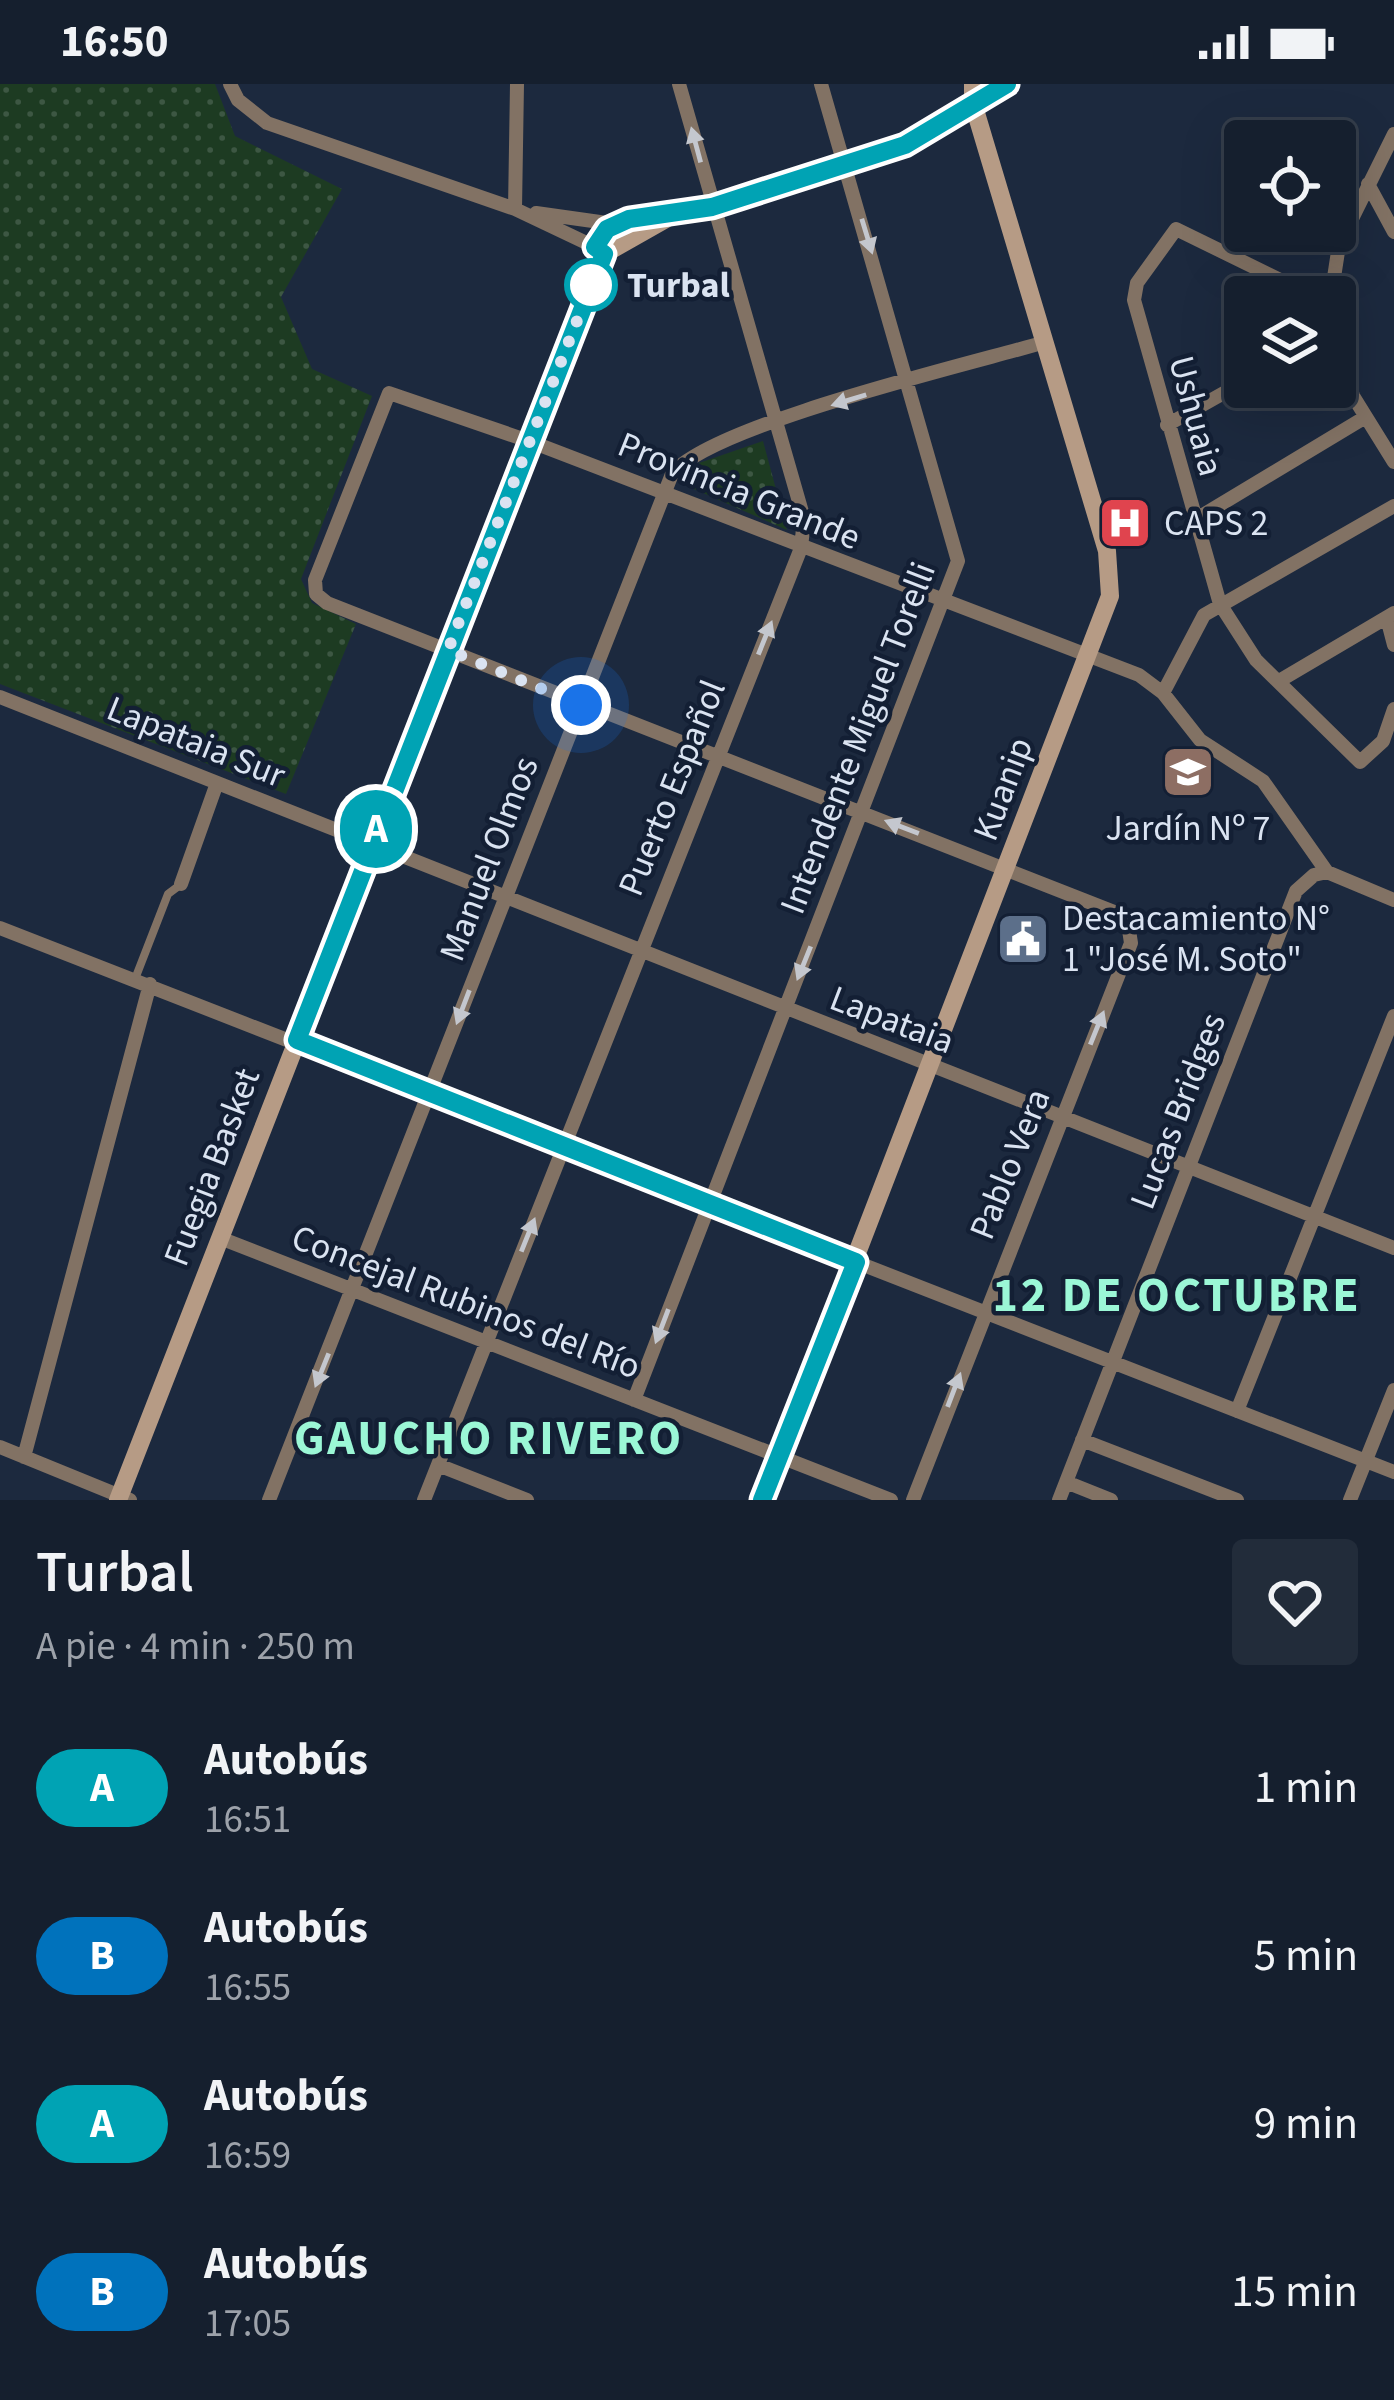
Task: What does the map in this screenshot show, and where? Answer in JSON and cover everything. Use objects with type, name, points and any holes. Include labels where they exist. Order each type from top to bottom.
[{"type":"main road","points":[[626,242],[617,224],[712,207],[905,145],[973,93]]},
{"type":"main road","name":"Kuanip","points":[[762,1500],[1107,609],[1111,573],[973,93]]},
{"type":"main road","points":[[599,251],[626,242],[671,216]]},
{"type":"main road","name":"Fuegia Basket","points":[[122,1499],[599,251],[617,224]]},
{"type":"street","points":[[230,84],[252,114],[279,129],[515,209],[599,251]]},
{"type":"street","points":[[515,209],[517,84]]},
{"type":"street","name":"Puerto Español","points":[[424,1500],[801,548],[804,519],[679,84]]},
{"type":"street","name":"Intendente Miguel Torelli","points":[[634,1400],[945,605],[957,551],[821,84]]},
{"type":"street","points":[[973,93],[1007,84]]},
{"type":"street","points":[[1334,276],[1339,245],[1394,134]]},
{"type":"street","points":[[1368,184],[1394,232]]},
{"type":"street","points":[[515,209],[617,224]]},
{"type":"street","name":"Ushuaia","points":[[1272,276],[1176,229],[1167,234],[1135,289],[1193,520],[1220,604],[1237,636],[1360,762],[1383,740],[1394,709]]},
{"type":"street","name":"Manuel Olmos","points":[[269,1500],[355,1290],[662,492],[694,451],[1042,343]]},
{"type":"street","name":"Provincia Grande","points":[[448,650],[327,603],[316,594],[315,580],[389,393],[530,441],[945,605],[1139,675],[1163,693],[1200,740],[1263,781],[1327,872]]},
{"type":"street","points":[[1167,425],[1224,394]]},
{"type":"street","points":[[1356,396],[1364,418],[1394,462]]},
{"type":"street","points":[[1193,520],[1364,418]]},
{"type":"street","points":[[1163,693],[1196,623],[1220,604],[1394,506]]},
{"type":"street","points":[[1279,681],[1390,616],[1394,646]]},
{"type":"street","points":[[448,650],[1008,868]]},
{"type":"street","name":"Lapataia Sur","points":[[0,697],[370,844]]},
{"type":"street","points":[[182,884],[217,783]]},
{"type":"street","name":"Lapataia","points":[[370,844],[1394,1248]]},
{"type":"street","name":"Pablo Vera","points":[[913,1500],[1131,944],[1127,917],[1008,868]]},
{"type":"street","points":[[1327,872],[1394,900]]},
{"type":"street","name":"Lucas Bridges","points":[[1059,1500],[1302,883],[1327,872]]},
{"type":"street","points":[[0,928],[297,1040],[1394,1472]]},
{"type":"street","points":[[24,1456],[142,981]]},
{"type":"street","points":[[1237,1412],[1394,1016]]},
{"type":"street","name":"Concejal Rubinos del Río","points":[[220,1238],[891,1500]]},
{"type":"street","points":[[1350,1500],[1394,1390]]},
{"type":"street","points":[[1082,1440],[1237,1500]]},
{"type":"street","points":[[0,1447],[122,1499]]},
{"type":"street","points":[[438,1465],[527,1500]]},
{"type":"street","points":[[1066,1483],[1111,1500]]},
{"type":"lane","points":[[142,981],[168,894],[182,884]]},
{"type":"green space","points":[[0,84],[215,84],[235,136],[342,189],[281,297],[312,369],[372,396],[301,579],[312,603],[356,624],[286,794],[0,684]]},
{"type":"green space","points":[[763,441],[787,530],[685,485],[699,463]]},
{"type":"bus line","name":"A","points":[[762,1500],[856,1262],[297,1040],[604,254],[595,247],[597,240],[614,224],[629,219],[712,207],[905,145],[1007,84]]},
{"type":"place","name":"Turbal","points":[[591,285]]},
{"type":"place","name":"CAPS 2","points":[[1125,523]]},
{"type":"place","name":"Jardín Nº 7","points":[[1188,772]]},
{"type":"place","name":"Destacamiento N° 1 \"José M. Soto\"","points":[[1023,939]]},
{"type":"district","name":"12 DE OCTUBRE","points":[[1177,1296]]},
{"type":"district","name":"GAUCHO RIVERO","points":[[489,1439]]},
{"type":"route","points":[[581,705],[448,650],[591,285]]}]
